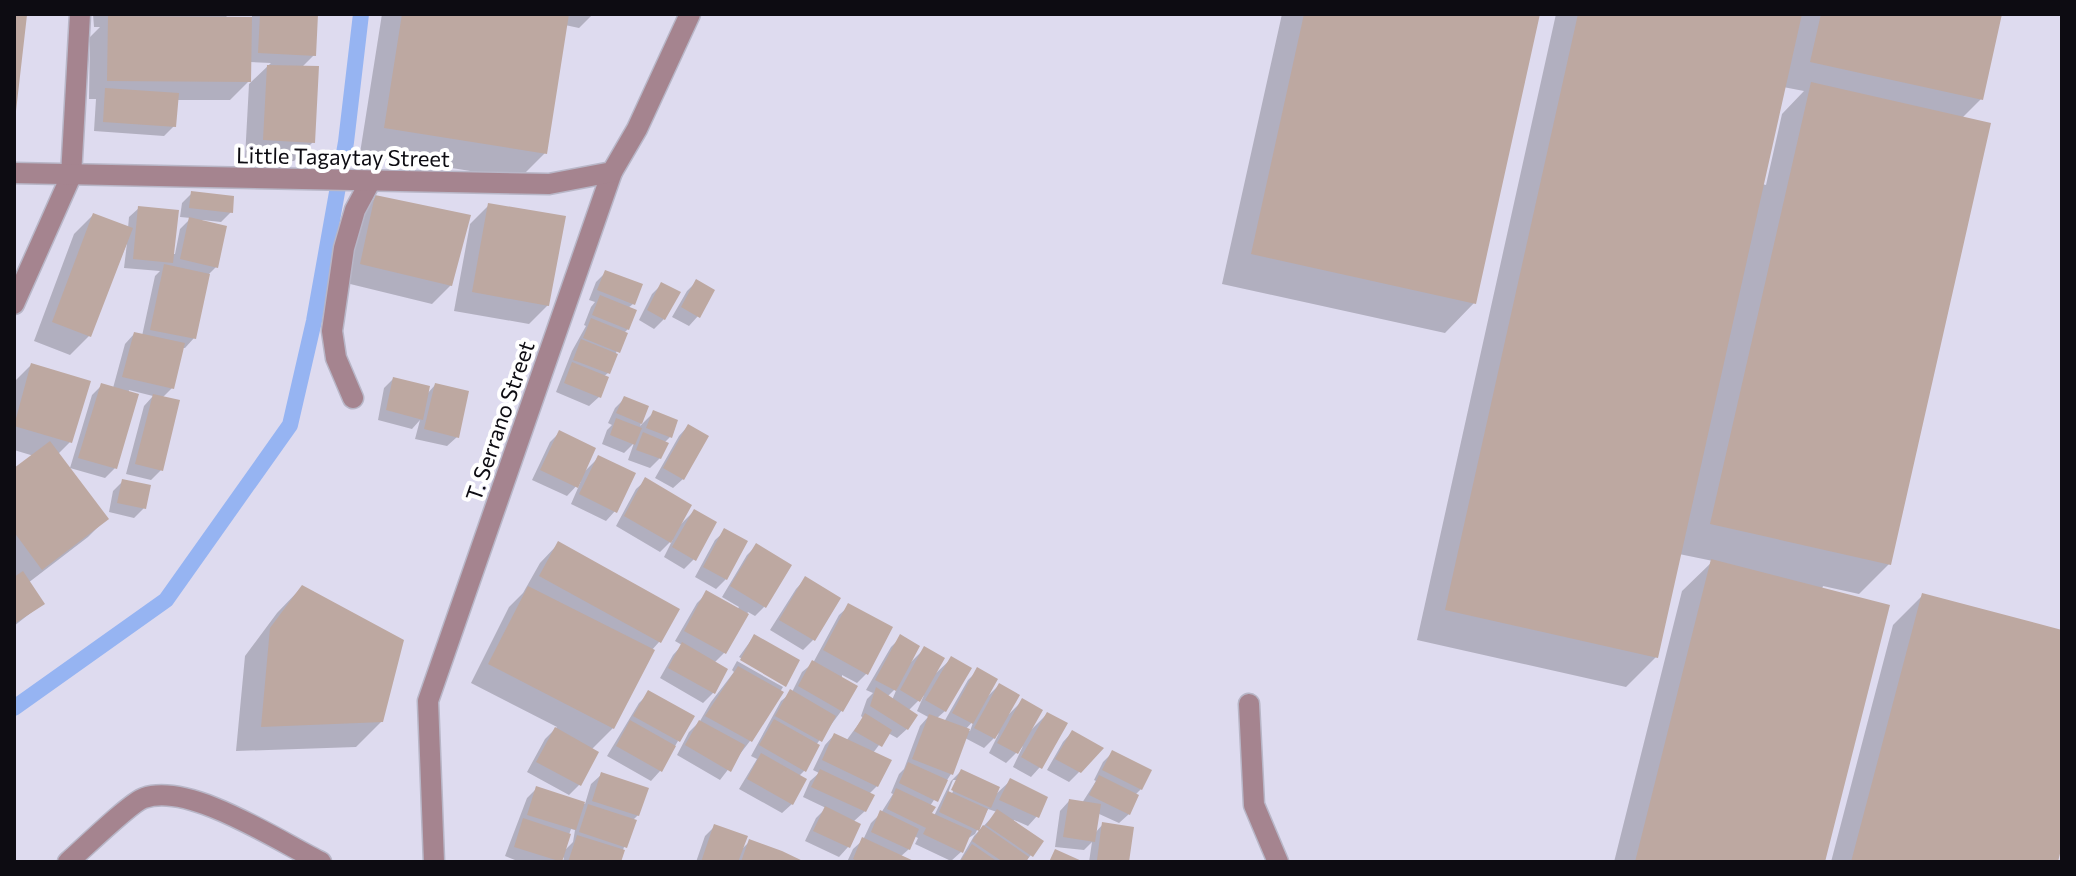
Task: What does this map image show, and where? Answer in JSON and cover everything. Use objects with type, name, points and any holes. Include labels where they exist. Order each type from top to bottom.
[{"type":"street","points":[[14,304],[71,176],[80,14]]},
{"type":"street","name":"T. Serrano Street","points":[[434,862],[428,701],[612,172],[637,129],[690,14]]},
{"type":"street","name":"Little Tagaytay Street","points":[[14,173],[549,184],[612,172]]},
{"type":"street","points":[[353,398],[336,358],[332,331],[344,248],[366,182]]},
{"type":"street","points":[[1249,704],[1254,805],[1278,862]]},
{"type":"street","points":[[68,862],[142,798],[178,795],[219,810],[321,862]]},
{"type":"building","points":[[15,14],[27,15],[14,111]]},
{"type":"building","points":[[260,14],[318,14],[316,56],[258,53]]},
{"type":"building","points":[[402,14],[569,14],[547,154],[384,128]]},
{"type":"building","points":[[1304,14],[1540,14],[1476,304],[1251,254]]},
{"type":"building","points":[[1578,14],[1802,14],[1658,658],[1445,610]]},
{"type":"building","points":[[1821,14],[2002,14],[1983,100],[1810,62]]},
{"type":"building","points":[[108,16],[252,17],[251,82],[107,81]]},
{"type":"building","points":[[267,65],[319,66],[315,143],[263,140]]},
{"type":"building","points":[[1811,82],[1991,123],[1891,565],[1710,524]]},
{"type":"building","points":[[105,88],[179,93],[176,127],[103,122]]},
{"type":"building","points":[[191,191],[234,196],[233,213],[189,208]]},
{"type":"building","points":[[375,195],[471,215],[452,286],[360,264]]},
{"type":"building","points":[[488,203],[566,216],[549,306],[472,292]]},
{"type":"building","points":[[138,206],[179,210],[173,263],[133,259]]},
{"type":"building","points":[[93,213],[133,228],[91,337],[52,322]]},
{"type":"building","points":[[189,217],[227,226],[218,268],[180,259]]},
{"type":"building","points":[[164,264],[210,274],[196,339],[150,330]]},
{"type":"building","points":[[605,270],[643,284],[635,305],[597,290]]},
{"type":"building","points":[[696,279],[715,290],[700,318],[681,307]]},
{"type":"building","points":[[661,282],[681,292],[665,320],[647,310]]},
{"type":"building","points":[[600,295],[637,310],[629,330],[592,315]]},
{"type":"building","points":[[591,318],[628,333],[620,353],[583,338]]},
{"type":"building","points":[[134,332],[185,343],[174,389],[122,377]]},
{"type":"building","points":[[581,339],[618,354],[610,374],[573,360]]},
{"type":"building","points":[[572,362],[609,377],[601,398],[564,383]]},
{"type":"building","points":[[31,363],[91,381],[72,443],[14,426]]},
{"type":"building","points":[[393,377],[430,386],[423,420],[386,410]]},
{"type":"building","points":[[101,383],[139,394],[117,469],[78,458]]},
{"type":"building","points":[[435,383],[469,391],[459,438],[424,429]]},
{"type":"building","points":[[153,394],[180,400],[163,471],[135,464]]},
{"type":"building","points":[[624,396],[649,406],[642,424],[616,413]]},
{"type":"building","points":[[653,410],[678,420],[672,438],[646,428]]},
{"type":"building","points":[[616,418],[642,428],[635,445],[610,435]]},
{"type":"building","points":[[688,424],[709,436],[684,480],[663,468]]},
{"type":"building","points":[[559,430],[596,448],[578,488],[540,470]]},
{"type":"building","points":[[643,432],[669,443],[661,459],[636,450]]},
{"type":"building","points":[[50,441],[109,519],[42,570],[14,532],[14,468]]},
{"type":"building","points":[[598,455],[636,473],[617,513],[579,494]]},
{"type":"building","points":[[645,477],[692,505],[671,543],[624,516]]},
{"type":"building","points":[[122,479],[151,485],[146,509],[117,503]]},
{"type":"building","points":[[694,509],[717,522],[696,561],[672,547]]},
{"type":"building","points":[[724,528],[748,541],[727,580],[703,567]]},
{"type":"building","points":[[558,541],[680,609],[661,643],[539,576]]},
{"type":"building","points":[[756,543],[792,565],[766,608],[730,586]]},
{"type":"building","points":[[1711,559],[1890,605],[1825,862],[1635,862]]},
{"type":"building","points":[[23,571],[45,604],[14,624],[14,577]]},
{"type":"building","points":[[805,576],[841,598],[815,641],[779,620]]},
{"type":"building","points":[[302,585],[404,640],[383,722],[261,727],[270,628]]},
{"type":"building","points":[[528,586],[655,650],[614,729],[488,664]]},
{"type":"building","points":[[706,590],[749,614],[726,654],[684,631]]},
{"type":"building","points":[[1922,593],[2062,630],[2062,845],[2058,862],[1851,862]]},
{"type":"building","points":[[848,603],[893,627],[868,675],[823,650]]},
{"type":"building","points":[[754,634],[800,660],[786,687],[740,660]]},
{"type":"building","points":[[900,634],[920,646],[896,691],[875,680]]},
{"type":"building","points":[[682,642],[728,669],[715,694],[668,668]]},
{"type":"building","points":[[924,646],[945,658],[920,702],[900,690]]},
{"type":"building","points":[[951,656],[972,668],[946,712],[925,700]]},
{"type":"building","points":[[812,660],[858,686],[843,712],[798,686]]},
{"type":"building","points":[[738,666],[784,692],[752,742],[705,716]]},
{"type":"building","points":[[977,667],[998,679],[973,724],[952,713]]},
{"type":"building","points":[[999,683],[1020,695],[995,739],[974,728]]},
{"type":"building","points":[[876,687],[918,715],[908,730],[870,706]]},
{"type":"building","points":[[790,689],[836,716],[822,742],[775,716]]},
{"type":"building","points":[[648,690],[695,716],[680,742],[633,716]]},
{"type":"building","points":[[1022,698],[1043,710],[1018,754],[997,743]]},
{"type":"building","points":[[1047,712],[1068,723],[1042,769],[1021,757]]},
{"type":"building","points":[[865,713],[892,730],[882,747],[854,731]]},
{"type":"building","points":[[929,714],[970,729],[953,775],[912,759]]},
{"type":"building","points":[[774,719],[820,745],[806,772],[759,745]]},
{"type":"building","points":[[630,720],[676,746],[662,772],[616,746]]},
{"type":"building","points":[[699,720],[745,745],[731,772],[685,745]]},
{"type":"building","points":[[555,727],[599,752],[581,786],[536,762]]},
{"type":"building","points":[[1072,730],[1104,748],[1081,773],[1055,759]]},
{"type":"building","points":[[834,733],[892,760],[878,787],[822,760]]},
{"type":"building","points":[[1112,750],[1152,770],[1142,790],[1102,770]]},
{"type":"building","points":[[761,753],[807,779],[793,805],[747,779]]},
{"type":"building","points":[[908,762],[948,780],[938,802],[899,783]]},
{"type":"building","points":[[820,769],[875,795],[866,812],[811,787]]},
{"type":"building","points":[[961,769],[1000,787],[991,808],[951,790]]},
{"type":"building","points":[[601,772],[649,788],[639,816],[592,801]]},
{"type":"building","points":[[1099,775],[1139,795],[1130,815],[1089,795]]},
{"type":"building","points":[[1010,778],[1048,797],[1039,818],[999,800]]},
{"type":"building","points":[[536,786],[585,802],[576,830],[527,815]]},
{"type":"building","points":[[896,788],[936,807],[932,813],[972,831],[963,853],[923,834],[926,828],[887,809]]},
{"type":"building","points":[[948,791],[988,809],[979,831],[939,812]]},
{"type":"building","points":[[1069,799],[1101,804],[1095,842],[1063,837]]},
{"type":"building","points":[[588,804],[637,820],[627,848],[579,832]]},
{"type":"building","points":[[825,806],[861,824],[850,848],[813,831]]},
{"type":"building","points":[[997,809],[1044,841],[1033,857],[986,825]]},
{"type":"building","points":[[880,810],[919,829],[910,850],[871,832]]},
{"type":"building","points":[[523,818],[571,834],[562,862],[514,847]]},
{"type":"building","points":[[1102,822],[1134,827],[1129,862],[1097,860]]},
{"type":"building","points":[[714,824],[748,836],[738,862],[701,862]]},
{"type":"building","points":[[983,825],[1029,857],[1026,862],[1003,862],[972,841]]},
{"type":"building","points":[[577,835],[625,850],[621,862],[568,862]]},
{"type":"building","points":[[862,837],[916,862],[859,862],[853,859]]},
{"type":"building","points":[[749,839],[782,851],[805,862],[741,862]]},
{"type":"building","points":[[972,844],[998,862],[961,860]]},
{"type":"building","points":[[1055,849],[1084,862],[1049,862]]},
{"type":"waterway","points":[[14,708],[166,600],[290,425],[314,321],[346,142],[361,14]]}]
